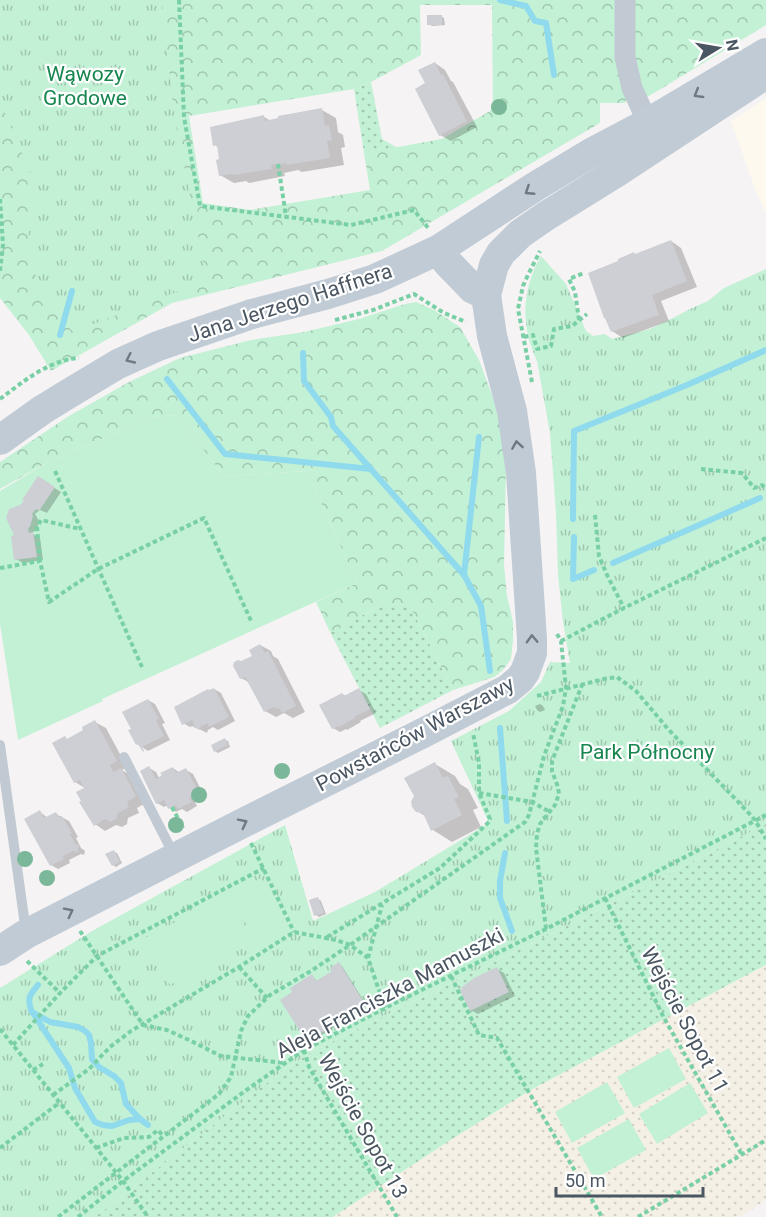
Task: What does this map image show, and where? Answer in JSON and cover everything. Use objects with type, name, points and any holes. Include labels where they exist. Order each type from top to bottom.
[{"type":"street","points":[[625,0],[625,57],[632,88],[648,123]]},
{"type":"street","name":"Jana Jerzego Haffnera","points":[[0,440],[73,390],[118,364],[158,346],[252,314],[375,279],[435,241],[648,123],[766,53]]},
{"type":"street","name":"Powstańców Warszawy","points":[[16,947],[180,844],[425,732],[498,694],[520,679],[532,653],[532,639],[521,473],[512,411],[492,336],[486,295],[494,265],[501,253],[520,234],[766,74]]},
{"type":"street","points":[[435,241],[447,262],[472,289],[486,295]]},
{"type":"lane","points":[[0,745],[16,947]]},
{"type":"lane","points":[[124,757],[180,844]]},
{"type":"path","points":[[178,0],[184,117],[200,206],[351,225],[414,210],[435,241]]},
{"type":"path","points":[[278,164],[286,216]]},
{"type":"path","points":[[0,199],[3,245],[0,271]]},
{"type":"path","points":[[579,321],[575,292],[569,279],[584,273]]},
{"type":"path","points":[[518,309],[527,277]]},
{"type":"path","points":[[329,321],[373,310],[414,294],[444,313],[465,321],[470,329]]},
{"type":"path","points":[[524,337],[533,335],[537,349],[551,346],[554,329],[572,326],[587,314]]},
{"type":"path","points":[[0,399],[52,364],[82,358]]},
{"type":"path","points":[[701,469],[742,473],[754,488],[762,485],[766,489]]},
{"type":"path","points":[[56,471],[142,667]]},
{"type":"path","points":[[595,515],[599,556],[624,608]]},
{"type":"path","points":[[81,529],[41,519],[37,527],[40,561],[49,602],[98,569],[204,518],[252,623]]},
{"type":"path","points":[[58,1217],[219,1094],[231,1077],[241,1031],[248,1016],[267,998],[350,945],[525,822],[529,815],[544,756],[563,706],[566,688],[561,641],[766,538]]},
{"type":"path","points":[[0,568],[40,561]]},
{"type":"path","points":[[566,688],[617,677],[626,682],[755,820],[766,839]]},
{"type":"path","points":[[546,929],[536,848],[537,834],[540,824],[550,813],[559,794],[552,771],[552,761],[583,684]]},
{"type":"path","points":[[327,937],[440,868],[489,822],[480,793],[479,763],[470,724]]},
{"type":"path","points":[[480,793],[532,802],[550,813]]},
{"type":"path","points":[[172,807],[180,844]]},
{"type":"path","name":"Aleja Franciszka Mamuszki","points":[[78,1217],[123,1181],[304,1050],[546,929],[766,815]]},
{"type":"path","points":[[248,837],[294,932]]},
{"type":"path","points":[[13,1045],[97,956],[264,868]]},
{"type":"path","name":"Wejście Sopot 11","points":[[605,898],[664,1018],[742,1155]]},
{"type":"path","points":[[382,904],[368,958],[385,1008]]},
{"type":"path","points":[[76,926],[143,1025],[167,1030],[221,1056],[286,1063]]},
{"type":"path","points":[[53,1095],[89,1069],[110,1047],[130,1031],[294,932],[327,937],[350,945],[368,958]]},
{"type":"path","points":[[16,947],[60,993]]},
{"type":"path","points":[[239,967],[267,998]]},
{"type":"path","points":[[451,976],[479,1035],[496,1038],[602,1217]]},
{"type":"path","points":[[0,1029],[116,1172],[148,1217]]},
{"type":"path","name":"Wejście Sopot 13","points":[[304,1050],[309,1067],[397,1217]]},
{"type":"path","points":[[33,1071],[43,1064]]},
{"type":"path","points":[[0,1148],[59,1102]]},
{"type":"path","points":[[96,1148],[124,1138],[149,1137],[158,1130],[163,1136]]},
{"type":"path","points":[[638,1217],[766,1140]]},
{"type":"shaded area","points":[[766,98],[766,214],[731,121]]},
{"type":"green space","points":[[0,0],[766,0],[766,25],[649,96],[627,97],[625,103],[600,103],[600,123],[382,251],[172,303],[51,371],[29,335],[0,298]],"holes":[[[420,5],[492,5],[493,105],[490,111],[442,139],[364,153],[370,190],[250,210],[203,203],[189,116],[354,89],[421,55]]]},
{"type":"green space","name":"Wąwozy Grodowe","points":[[0,0],[161,0],[175,121],[207,280],[73,332],[41,296],[28,245],[32,177],[0,101]]},
{"type":"green space","points":[[371,82],[382,139],[398,148],[364,153],[354,89]]},
{"type":"green space","name":"Park Północny","points":[[541,256],[566,284],[586,331],[593,336],[605,334],[612,339],[650,329],[708,301],[724,288],[766,269],[766,824],[563,928],[315,1050],[286,1068],[95,1217],[0,1217],[0,988],[92,931],[285,825],[313,921],[375,892],[489,823],[451,741],[509,711],[541,682],[550,662],[570,663],[558,575],[550,433],[537,361],[526,321],[530,281]]},
{"type":"green space","points":[[416,302],[434,310],[460,327],[479,360],[496,406],[506,465],[504,565],[507,596],[513,622],[513,640],[511,659],[494,677],[453,690],[410,606],[380,606],[330,632],[316,602],[357,583],[307,471],[224,476],[176,415],[154,417],[48,462],[0,489],[0,462],[69,416],[129,382],[180,358],[251,340],[304,332],[359,319]]},
{"type":"green space","points":[[176,415],[224,476],[307,471],[357,583],[102,699],[103,701],[18,740],[0,624],[0,491],[48,462],[154,417]]},
{"type":"green space","points":[[380,606],[410,606],[453,690],[380,728],[330,632]]},
{"type":"green space","points":[[766,824],[766,965],[531,1090],[333,1217],[95,1217],[286,1068],[315,1050],[563,928]]},
{"type":"green space","points":[[261,878],[287,931],[257,946],[231,894]]},
{"type":"green space","points":[[228,894],[253,941],[170,985],[145,938]]},
{"type":"green space","points":[[669,1048],[686,1079],[634,1108],[617,1077]]},
{"type":"green space","points":[[607,1082],[625,1113],[572,1143],[555,1112]]},
{"type":"green space","points":[[690,1083],[708,1113],[657,1144],[639,1114]]},
{"type":"green space","points":[[629,1119],[646,1150],[594,1179],[577,1148]]},
{"type":"sand","points":[[766,965],[766,1200],[739,1217],[333,1217],[531,1090]]},
{"type":"building","points":[[427,15],[442,15],[442,25],[427,25]]},
{"type":"building","points":[[435,62],[467,121],[439,136],[415,89],[425,83],[418,70]]},
{"type":"building","points":[[322,108],[325,126],[329,125],[332,140],[327,141],[330,158],[271,165],[272,169],[219,176],[216,160],[219,159],[217,145],[213,146],[210,127],[264,115],[265,121],[278,118],[278,116]]},
{"type":"building","points":[[671,240],[687,281],[652,295],[659,315],[611,332],[588,273],[634,252],[635,254]]},
{"type":"building","points":[[38,476],[55,487],[39,511],[36,509],[32,514],[28,528],[29,533],[33,532],[37,557],[14,560],[11,536],[14,535],[6,518],[9,509],[24,501],[22,500]]},
{"type":"building","points":[[260,644],[265,653],[268,651],[296,706],[282,713],[280,709],[273,707],[264,712],[245,677],[240,679],[233,666],[234,662],[252,656],[249,650]]},
{"type":"building","points":[[214,688],[229,717],[209,727],[208,723],[201,726],[200,730],[193,727],[192,720],[182,725],[174,707]]},
{"type":"building","points":[[359,688],[370,709],[332,729],[319,705],[342,693],[344,696]]},
{"type":"building","points":[[148,699],[159,719],[156,720],[164,736],[142,747],[143,752],[138,744],[136,745],[128,730],[131,729],[122,712]]},
{"type":"building","points":[[95,720],[117,761],[110,765],[113,772],[121,768],[136,796],[127,802],[129,807],[118,813],[116,819],[110,822],[105,819],[94,826],[79,802],[81,801],[76,792],[84,788],[80,780],[74,783],[52,743],[65,736],[67,739]]},
{"type":"building","points":[[225,738],[228,745],[214,752],[211,745]]},
{"type":"building","points":[[435,762],[443,778],[448,776],[459,797],[454,799],[462,815],[431,831],[423,813],[416,812],[412,807],[411,802],[414,796],[404,778]]},
{"type":"building","points":[[149,766],[156,779],[162,775],[160,773],[173,767],[176,773],[186,768],[199,793],[189,798],[192,802],[178,809],[176,805],[168,809],[164,800],[156,804],[140,771]]},
{"type":"building","points":[[40,810],[44,818],[56,812],[59,817],[62,816],[72,833],[70,834],[75,844],[79,845],[77,852],[73,851],[63,856],[64,859],[50,866],[24,819]]},
{"type":"building","points":[[114,850],[120,862],[112,866],[105,854]]},
{"type":"building","points":[[318,897],[324,913],[314,916],[309,900]]},
{"type":"building","points":[[339,962],[365,1004],[307,1042],[280,1000],[292,992],[290,988],[312,974],[316,981],[332,971],[330,968]]},
{"type":"building","points":[[497,967],[509,992],[470,1011],[460,991],[462,987],[474,978]]},
{"type":"waterway","points":[[500,0],[526,6],[535,21],[546,23],[554,75]]},
{"type":"waterway","points":[[60,335],[72,291]]},
{"type":"waterway","points":[[573,519],[574,431],[766,350]]},
{"type":"waterway","points":[[303,353],[304,381],[331,417],[333,426],[464,575]]},
{"type":"waterway","points":[[167,379],[225,454],[371,469]]},
{"type":"waterway","points":[[479,437],[464,575],[481,606],[490,671]]},
{"type":"waterway","points":[[613,563],[760,498]]},
{"type":"waterway","points":[[574,537],[573,579],[594,570]]},
{"type":"waterway","points":[[500,728],[507,821]]},
{"type":"waterway","points":[[505,853],[500,881],[500,898],[512,931]]},
{"type":"waterway","points":[[38,985],[30,996],[31,1010],[69,1068],[75,1088],[95,1122],[112,1126],[140,1119],[148,1125]]},
{"type":"waterway","points":[[32,1012],[50,1022],[78,1027],[85,1031],[89,1035],[92,1059],[121,1083],[126,1104],[140,1119]]}]
